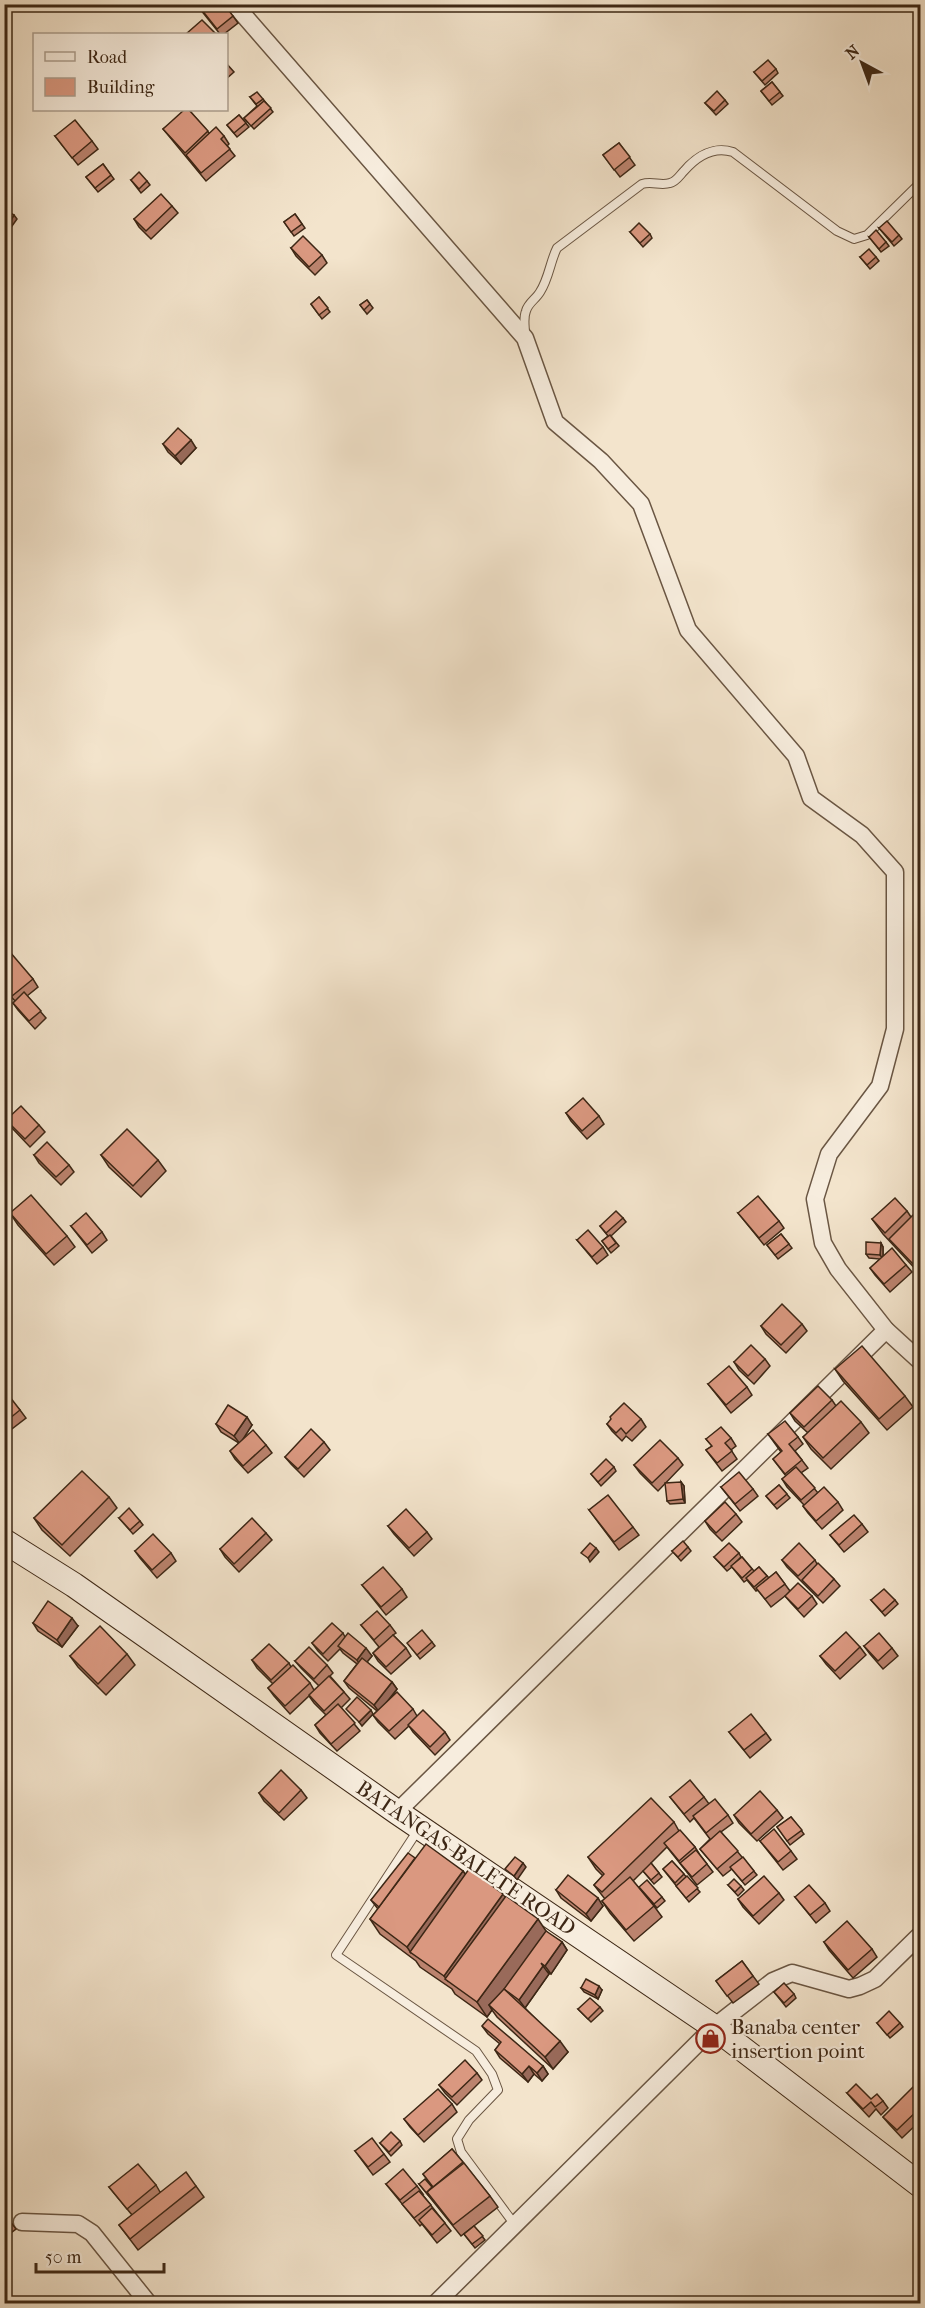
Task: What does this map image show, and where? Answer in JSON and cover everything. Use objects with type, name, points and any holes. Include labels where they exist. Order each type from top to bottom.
[{"type":"main road","name":"BATANGAS-BALETE ROAD","points":[[4,1540],[74,1585],[397,1812],[714,2026],[921,2185]]},
{"type":"street","points":[[234,4],[525,338],[555,422],[601,461],[641,504],[688,630],[796,756],[812,798],[862,835],[895,872],[895,1029],[880,1086],[829,1154],[815,1199],[823,1243],[838,1269],[886,1330],[921,1361]]},
{"type":"street","points":[[397,1812],[886,1330]]},
{"type":"street","points":[[435,2304],[714,2026],[773,1981],[792,1973],[849,1989],[860,1986],[875,1979],[921,1935]]},
{"type":"street","points":[[22,2222],[78,2224],[92,2233],[149,2304]]},
{"type":"lane","points":[[525,338],[526,307],[540,292],[552,267],[553,256],[557,248],[642,184],[674,182],[700,157],[714,150],[723,148],[734,152],[837,231],[854,239],[867,235],[921,183]]},
{"type":"lane","points":[[420,1827],[336,1955],[476,2051],[492,2074],[498,2090],[469,2120],[458,2139],[461,2152],[515,2225]]},
{"type":"building","points":[[197,4],[224,4],[233,16],[217,29]]},
{"type":"building","points":[[202,20],[215,33],[187,33]]},
{"type":"building","points":[[768,60],[776,69],[762,81],[754,72]]},
{"type":"building","points":[[772,82],[780,92],[769,101],[761,91]]},
{"type":"building","points":[[717,91],[725,100],[714,111],[705,103]]},
{"type":"building","points":[[257,92],[263,99],[256,104],[250,97]]},
{"type":"building","points":[[264,101],[271,108],[251,126],[244,118]]},
{"type":"building","points":[[183,111],[190,111],[208,131],[185,153],[163,129]]},
{"type":"building","points":[[239,115],[246,123],[234,133],[227,125]]},
{"type":"building","points":[[75,120],[92,141],[72,158],[55,136]]},
{"type":"building","points":[[216,127],[224,136],[221,139],[230,149],[201,173],[186,155]]},
{"type":"building","points":[[619,143],[630,157],[614,170],[603,155]]},
{"type":"building","points":[[103,164],[111,175],[95,188],[86,177]]},
{"type":"building","points":[[139,172],[147,181],[139,189],[131,180]]},
{"type":"building","points":[[161,194],[172,206],[146,231],[134,219]]},
{"type":"building","points":[[4,209],[14,215],[9,223],[4,220]]},
{"type":"building","points":[[295,214],[302,224],[291,232],[284,222]]},
{"type":"building","points":[[887,221],[899,235],[892,242],[879,228]]},
{"type":"building","points":[[639,223],[650,234],[640,243],[630,232]]},
{"type":"building","points":[[876,230],[886,242],[879,249],[869,237]]},
{"type":"building","points":[[303,236],[322,255],[309,267],[291,248]]},
{"type":"building","points":[[869,249],[876,257],[867,265],[860,257]]},
{"type":"building","points":[[319,297],[328,308],[319,315],[311,304]]},
{"type":"building","points":[[367,300],[370,304],[364,310],[360,305]]},
{"type":"building","points":[[178,428],[191,440],[175,456],[163,444]]},
{"type":"building","points":[[10,952],[33,979],[12,996],[4,987],[4,957]]},
{"type":"building","points":[[24,992],[41,1011],[29,1021],[13,1003]]},
{"type":"building","points":[[583,1098],[599,1116],[582,1131],[566,1113]]},
{"type":"building","points":[[21,1106],[39,1125],[25,1139],[6,1120]]},
{"type":"building","points":[[127,1129],[158,1160],[133,1186],[101,1155]]},
{"type":"building","points":[[47,1142],[69,1165],[56,1177],[34,1155]]},
{"type":"building","points":[[31,1195],[67,1236],[46,1254],[10,1213]]},
{"type":"building","points":[[758,1196],[779,1221],[759,1238],[738,1213]]},
{"type":"building","points":[[895,1198],[907,1211],[885,1233],[872,1219]]},
{"type":"building","points":[[918,1210],[921,1213],[921,1259],[914,1265],[889,1239]]},
{"type":"building","points":[[616,1211],[623,1218],[606,1233],[600,1226]]},
{"type":"building","points":[[86,1213],[102,1232],[87,1245],[71,1226]]},
{"type":"building","points":[[588,1230],[603,1247],[592,1257],[577,1240]]},
{"type":"building","points":[[781,1234],[789,1244],[775,1255],[767,1245]]},
{"type":"building","points":[[610,1235],[616,1243],[608,1249],[602,1241]]},
{"type":"building","points":[[866,1242],[881,1243],[880,1255],[866,1254]]},
{"type":"building","points":[[892,1248],[906,1265],[884,1284],[870,1268]]},
{"type":"building","points":[[782,1304],[802,1324],[781,1345],[761,1326]]},
{"type":"building","points":[[751,1345],[765,1359],[748,1376],[734,1362]]},
{"type":"building","points":[[862,1346],[905,1396],[879,1419],[835,1369]]},
{"type":"building","points":[[729,1366],[747,1387],[726,1405],[708,1384]]},
{"type":"building","points":[[818,1386],[832,1400],[804,1427],[790,1413]]},
{"type":"building","points":[[6,1392],[20,1410],[4,1423],[4,1394]]},
{"type":"building","points":[[841,1401],[861,1422],[823,1458],[803,1437]]},
{"type":"building","points":[[624,1403],[641,1419],[626,1434],[621,1428],[616,1433],[607,1424],[610,1417]]},
{"type":"building","points":[[228,1405],[247,1417],[234,1436],[216,1424]]},
{"type":"building","points":[[785,1421],[798,1437],[789,1444],[802,1460],[785,1474],[773,1459],[782,1451],[768,1434]]},
{"type":"building","points":[[721,1427],[731,1438],[725,1443],[732,1451],[717,1463],[706,1450],[712,1446],[706,1439]]},
{"type":"building","points":[[311,1429],[324,1442],[298,1469],[285,1457]]},
{"type":"building","points":[[253,1430],[266,1445],[243,1466],[230,1451]]},
{"type":"building","points":[[660,1440],[678,1458],[652,1483],[634,1465]]},
{"type":"building","points":[[606,1459],[614,1467],[598,1482],[591,1474]]},
{"type":"building","points":[[796,1467],[815,1488],[801,1500],[782,1479]]},
{"type":"building","points":[[82,1471],[109,1497],[62,1545],[34,1518]]},
{"type":"building","points":[[739,1472],[753,1489],[735,1504],[721,1487]]},
{"type":"building","points":[[681,1482],[683,1499],[667,1501],[665,1483]]},
{"type":"building","points":[[779,1485],[787,1494],[774,1505],[766,1496]]},
{"type":"building","points":[[824,1487],[838,1502],[816,1521],[803,1506]]},
{"type":"building","points":[[608,1495],[633,1527],[614,1542],[589,1510]]},
{"type":"building","points":[[725,1502],[736,1514],[716,1533],[705,1521]]},
{"type":"building","points":[[129,1508],[140,1521],[130,1530],[119,1518]]},
{"type":"building","points":[[406,1509],[427,1532],[409,1548],[388,1526]]},
{"type":"building","points":[[854,1515],[862,1524],[839,1545],[830,1535]]},
{"type":"building","points":[[252,1518],[266,1533],[234,1564],[220,1549]]},
{"type":"building","points":[[153,1534],[171,1553],[152,1570],[135,1551]]},
{"type":"building","points":[[683,1541],[688,1547],[678,1557],[672,1551]]},
{"type":"building","points":[[590,1543],[596,1548],[588,1558],[581,1553]]},
{"type":"building","points":[[729,1543],[739,1553],[724,1567],[714,1557]]},
{"type":"building","points":[[799,1543],[815,1560],[798,1576],[782,1560]]},
{"type":"building","points":[[742,1557],[752,1569],[742,1578],[731,1566]]},
{"type":"building","points":[[818,1563],[834,1579],[818,1596],[802,1580]]},
{"type":"building","points":[[383,1567],[402,1589],[381,1607],[362,1585]]},
{"type":"building","points":[[759,1567],[767,1576],[754,1587],[746,1578]]},
{"type":"building","points":[[776,1572],[785,1584],[765,1599],[756,1588]]},
{"type":"building","points":[[798,1583],[812,1596],[798,1609],[785,1596]]},
{"type":"building","points":[[884,1589],[895,1600],[882,1612],[871,1600]]},
{"type":"building","points":[[48,1601],[72,1618],[57,1640],[33,1623]]},
{"type":"building","points":[[377,1611],[390,1625],[374,1640],[361,1625]]},
{"type":"building","points":[[332,1623],[343,1633],[323,1654],[312,1643]]},
{"type":"building","points":[[100,1626],[127,1654],[98,1684],[70,1656]]},
{"type":"building","points":[[422,1630],[432,1642],[417,1655],[407,1643]]},
{"type":"building","points":[[846,1632],[860,1647],[835,1671],[820,1656]]},
{"type":"building","points":[[348,1633],[366,1648],[357,1660],[338,1646]]},
{"type":"building","points":[[879,1633],[892,1648],[878,1661],[864,1646]]},
{"type":"building","points":[[393,1635],[406,1648],[386,1667],[373,1653]]},
{"type":"building","points":[[269,1644],[289,1663],[271,1680],[252,1660]]},
{"type":"building","points":[[309,1647],[327,1665],[314,1679],[295,1661]]},
{"type":"building","points":[[362,1658],[392,1682],[374,1705],[344,1681]]},
{"type":"building","points":[[293,1665],[310,1683],[285,1706],[268,1688]]},
{"type":"building","points":[[329,1676],[344,1692],[324,1711],[309,1695]]},
{"type":"building","points":[[397,1692],[413,1709],[389,1731],[373,1715]]},
{"type":"building","points":[[357,1697],[371,1710],[359,1722],[346,1709]]},
{"type":"building","points":[[338,1704],[355,1723],[331,1744],[315,1725]]},
{"type":"building","points":[[423,1710],[445,1732],[430,1747],[408,1725]]},
{"type":"building","points":[[751,1714],[766,1733],[744,1750],[729,1732]]},
{"type":"building","points":[[281,1770],[301,1790],[279,1813],[259,1793]]},
{"type":"building","points":[[690,1780],[704,1797],[684,1814],[670,1797]]},
{"type":"building","points":[[760,1791],[777,1810],[751,1834],[734,1815]]},
{"type":"building","points":[[651,1798],[674,1822],[602,1892],[594,1885],[604,1874],[588,1857]]},
{"type":"building","points":[[715,1799],[728,1815],[706,1833],[693,1816]]},
{"type":"building","points":[[791,1817],[802,1830],[787,1841],[777,1827]]},
{"type":"building","points":[[774,1829],[791,1851],[778,1862],[760,1841]]},
{"type":"building","points":[[680,1830],[695,1847],[679,1861],[664,1843]]},
{"type":"building","points":[[720,1831],[738,1851],[717,1869],[700,1849]]},
{"type":"building","points":[[426,1844],[463,1871],[407,1947],[370,1919]]},
{"type":"building","points":[[696,1850],[707,1864],[692,1877],[680,1863]]},
{"type":"building","points":[[408,1853],[415,1858],[379,1907],[371,1900]]},
{"type":"building","points":[[515,1857],[523,1863],[514,1876],[505,1869]]},
{"type":"building","points":[[743,1857],[754,1871],[742,1881],[730,1867]]},
{"type":"building","points":[[672,1861],[684,1874],[675,1883],[663,1869]]},
{"type":"building","points":[[651,1863],[659,1873],[651,1880],[643,1871]]},
{"type":"building","points":[[469,1869],[503,1894],[444,1976],[410,1952]]},
{"type":"building","points":[[568,1875],[598,1898],[586,1914],[556,1890]]},
{"type":"building","points":[[687,1876],[698,1888],[686,1898],[676,1886]]},
{"type":"building","points":[[764,1876],[779,1893],[753,1916],[738,1899]]},
{"type":"building","points":[[630,1877],[654,1906],[626,1930],[602,1901]]},
{"type":"building","points":[[734,1879],[741,1886],[735,1892],[728,1885]]},
{"type":"building","points":[[647,1880],[662,1897],[654,1904],[639,1887]]},
{"type":"building","points":[[809,1885],[825,1903],[810,1915],[795,1897]]},
{"type":"building","points":[[506,1896],[538,1919],[477,2002],[445,1979]]},
{"type":"building","points":[[847,1921],[872,1949],[848,1970],[824,1942]]},
{"type":"building","points":[[546,1931],[562,1942],[545,1966],[541,1963],[543,1966],[519,2000],[504,1989]]},
{"type":"building","points":[[742,1961],[753,1976],[727,1996],[716,1981]]},
{"type":"building","points":[[586,1979],[599,1986],[595,1995],[581,1988]]},
{"type":"building","points":[[784,1983],[794,1994],[784,2003],[774,1992]]},
{"type":"building","points":[[504,1989],[560,2041],[545,2057],[489,2005]]},
{"type":"building","points":[[590,1998],[600,2007],[588,2019],[578,2009]]},
{"type":"building","points":[[889,2011],[900,2023],[887,2035],[877,2023]]},
{"type":"building","points":[[488,2019],[543,2066],[537,2073],[529,2066],[522,2074],[495,2050],[501,2042],[482,2026]]},
{"type":"building","points":[[465,2060],[477,2073],[452,2097],[439,2085]]},
{"type":"building","points":[[917,2083],[921,2087],[921,2107],[897,2130],[883,2117]]},
{"type":"building","points":[[856,2084],[871,2099],[877,2094],[883,2101],[875,2107],[871,2102],[863,2109],[847,2093]]},
{"type":"building","points":[[438,2089],[452,2104],[418,2135],[404,2119]]},
{"type":"building","points":[[391,2132],[400,2141],[389,2152],[380,2143]]},
{"type":"building","points":[[372,2138],[384,2154],[368,2167],[355,2151]]},
{"type":"building","points":[[452,2149],[463,2162],[433,2187],[423,2174]]},
{"type":"building","points":[[464,2163],[490,2196],[453,2225],[427,2192]]},
{"type":"building","points":[[138,2164],[156,2185],[127,2209],[109,2187]]},
{"type":"building","points":[[403,2169],[417,2186],[400,2200],[386,2184]]},
{"type":"building","points":[[186,2172],[196,2186],[130,2239],[119,2225]]},
{"type":"building","points":[[425,2179],[432,2187],[427,2192],[429,2196],[419,2184]]},
{"type":"building","points":[[419,2191],[431,2205],[414,2218],[402,2204]]},
{"type":"building","points":[[432,2208],[445,2223],[432,2235],[419,2220]]},
{"type":"building","points":[[474,2226],[483,2236],[472,2244],[464,2234]]},
{"type":"place","name":"Banaba center insertion point","points":[[710,2039]]}]
